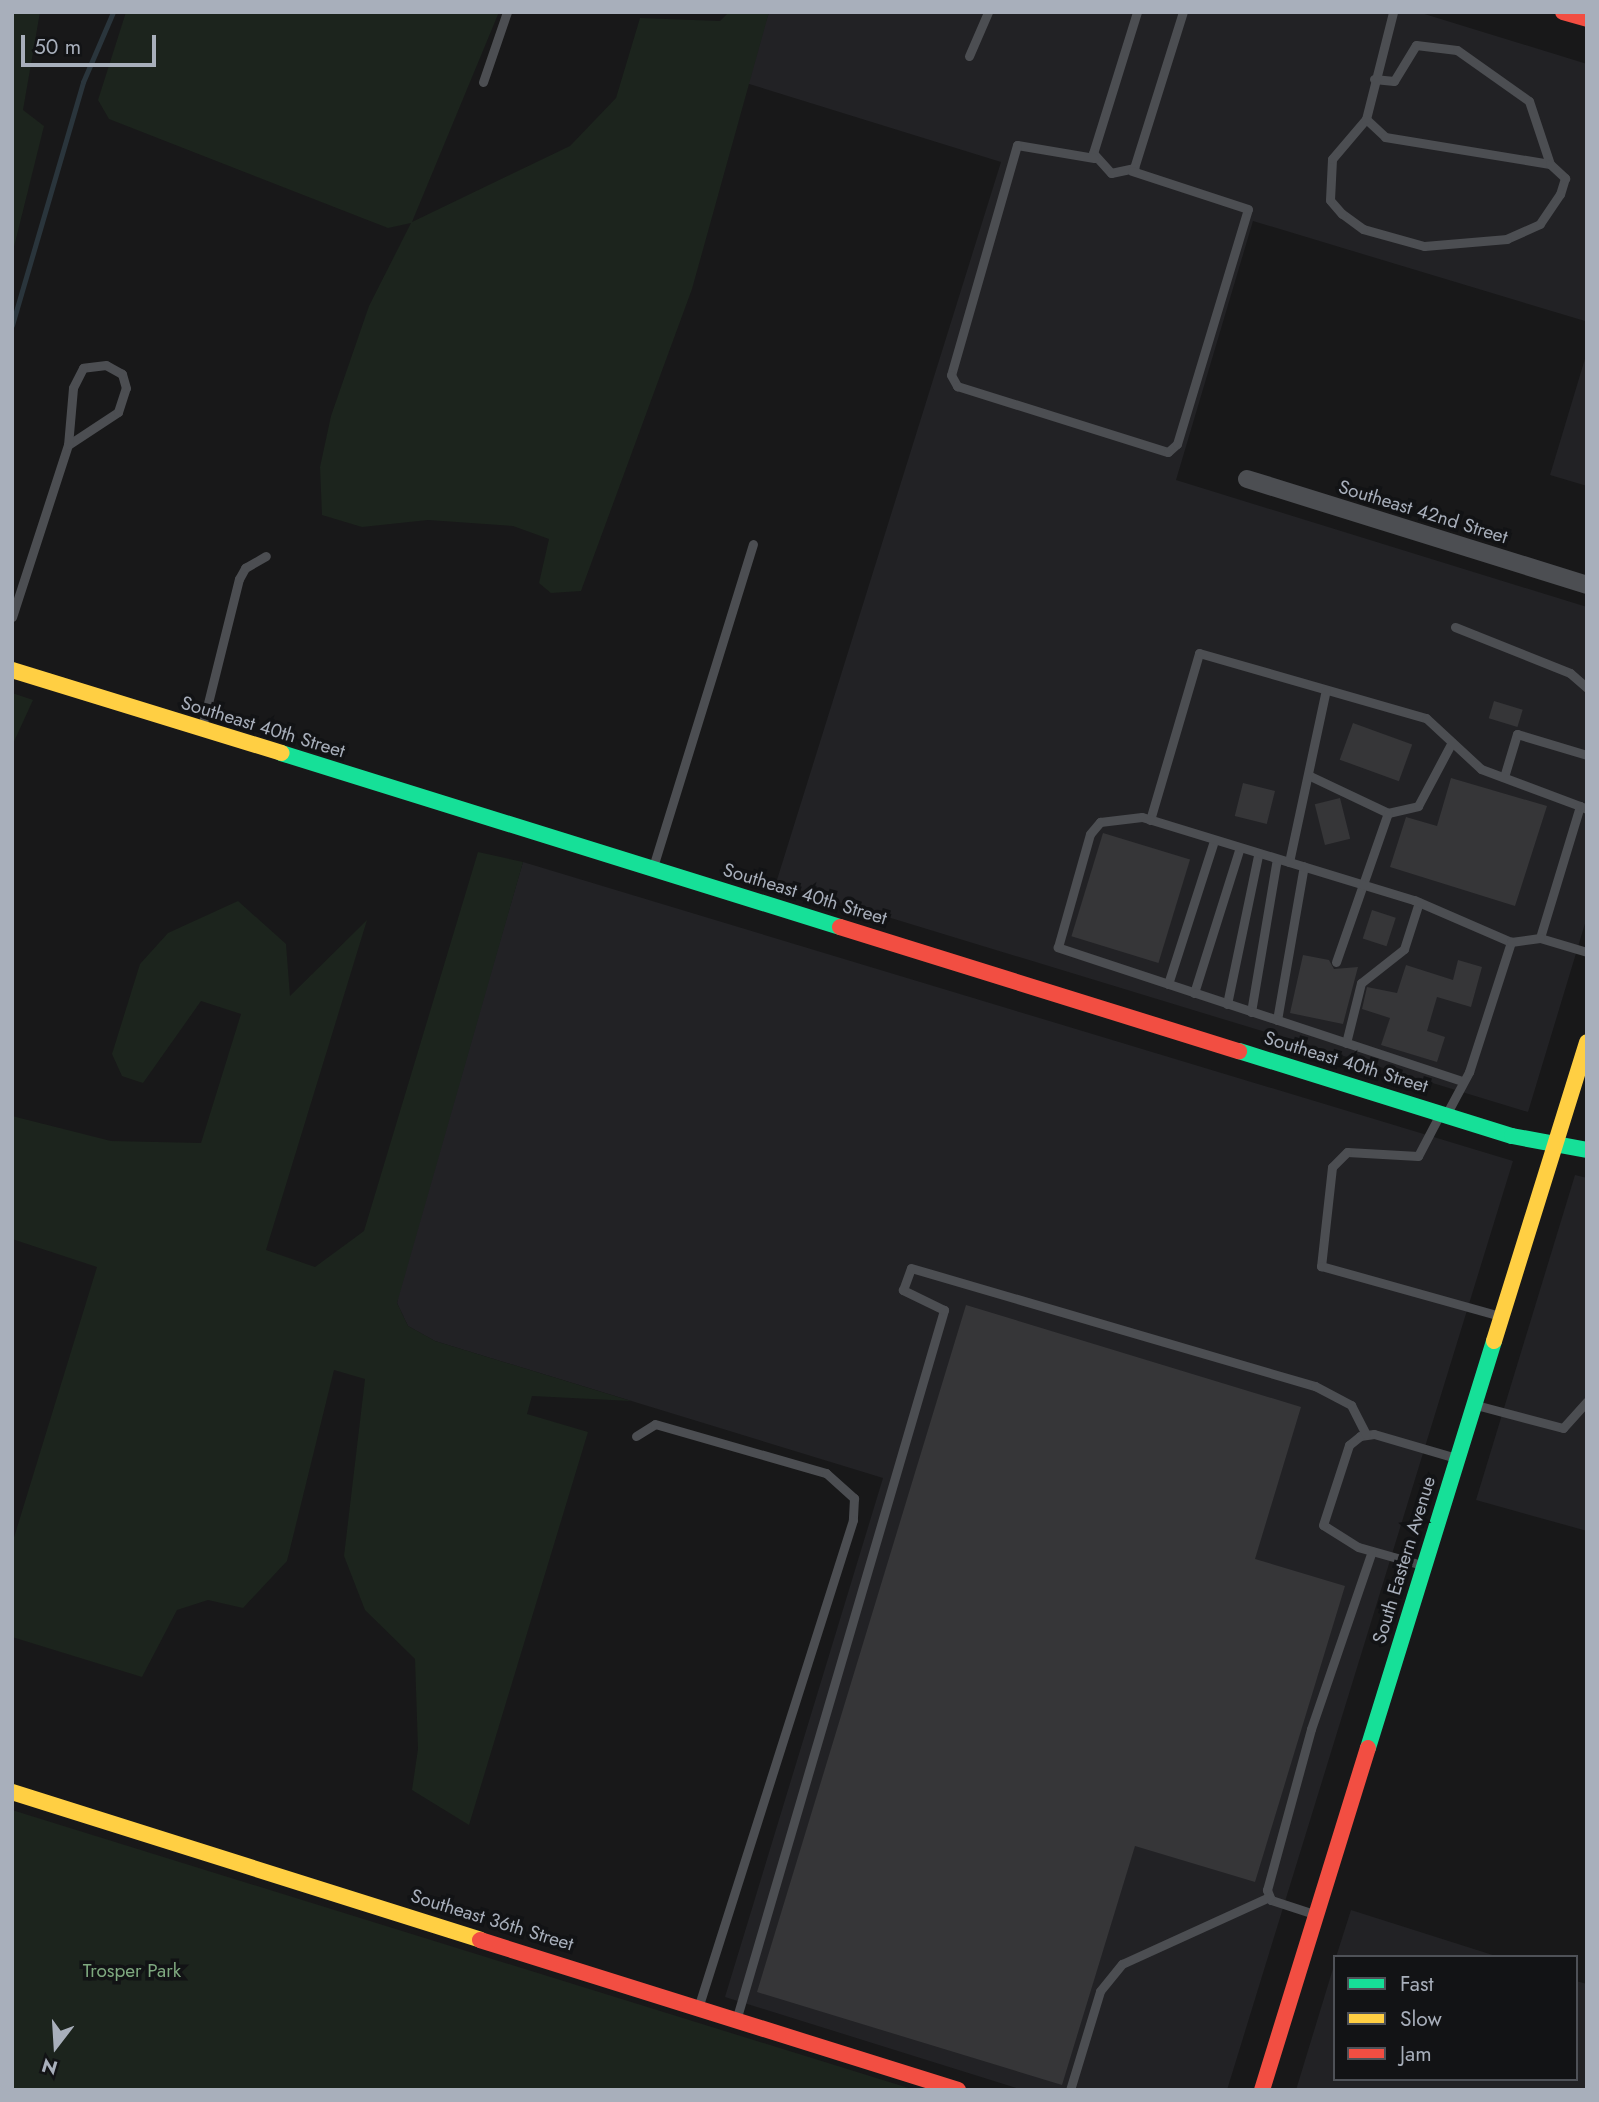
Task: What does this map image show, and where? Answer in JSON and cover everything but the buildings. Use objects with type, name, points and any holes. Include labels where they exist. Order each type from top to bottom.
[{"type":"street","points":[[1563,12],[1587,19]]},
{"type":"street","name":"Southeast 42nd Street","points":[[1247,479],[1587,585]]},
{"type":"street","name":"Southeast 40th Street","points":[[12,670],[1443,1114],[1587,1150]]},
{"type":"street","name":"South Eastern Avenue","points":[[1262,2090],[1587,1042]]},
{"type":"street","name":"Southeast 36th Street","points":[[12,1792],[958,2090]]},
{"type":"lane","points":[[483,82],[507,12]]},
{"type":"lane","points":[[969,56],[988,12]]},
{"type":"lane","points":[[1094,158],[1137,12]]},
{"type":"lane","points":[[1132,171],[1183,12]]},
{"type":"lane","points":[[1374,79],[1394,82],[1416,45],[1457,50],[1530,101],[1550,164],[1565,178],[1540,223],[1507,239],[1424,246],[1363,229],[1330,200],[1332,159],[1366,119],[1374,79],[1393,12]]},
{"type":"lane","points":[[1366,119],[1385,137],[1550,164]]},
{"type":"lane","points":[[1017,145],[1094,158],[1111,173],[1132,171],[1248,209],[1177,444],[1168,452],[957,386],[951,374],[1017,145]]},
{"type":"lane","points":[[12,617],[68,446],[73,388],[83,368],[106,365],[122,374],[126,388],[118,412],[68,446]]},
{"type":"lane","points":[[652,869],[753,544]]},
{"type":"lane","points":[[201,729],[239,579],[245,568],[266,556]]},
{"type":"lane","points":[[1455,627],[1570,673],[1587,688]]},
{"type":"lane","points":[[1150,820],[1199,653],[1426,718],[1482,769],[1583,807],[1540,938]]},
{"type":"lane","points":[[1289,862],[1326,690]]},
{"type":"lane","points":[[1504,777],[1517,734],[1587,755]]},
{"type":"lane","points":[[1308,775],[1388,813],[1418,806],[1452,742]]},
{"type":"lane","points":[[1336,962],[1360,883],[1388,813]]},
{"type":"lane","points":[[1462,1081],[1058,947],[1090,834],[1100,822],[1150,820],[1258,856],[1304,866],[1419,902],[1511,942],[1540,938],[1587,952]]},
{"type":"lane","points":[[1168,984],[1214,841]]},
{"type":"lane","points":[[1194,993],[1239,850]]},
{"type":"lane","points":[[1227,1004],[1258,856]]},
{"type":"lane","points":[[1251,1012],[1277,859]]},
{"type":"lane","points":[[1277,1020],[1304,866]]},
{"type":"lane","points":[[1346,1043],[1361,983],[1404,949],[1419,902]]},
{"type":"lane","points":[[1501,1316],[1321,1266],[1332,1167],[1347,1152],[1418,1156],[1462,1081],[1511,942]]},
{"type":"lane","points":[[736,2019],[944,1310],[906,1294],[911,1268],[1315,1386],[1351,1405],[1366,1434]]},
{"type":"lane","points":[[1474,1404],[1563,1428],[1587,1401]]},
{"type":"lane","points":[[636,1436],[655,1424],[813,1469],[854,1498],[853,1520],[698,2007]]},
{"type":"lane","points":[[1424,1566],[1372,1551],[1327,1533],[1323,1525],[1349,1445],[1366,1434],[1457,1458]]},
{"type":"lane","points":[[1269,1897],[1276,1845],[1372,1551]]},
{"type":"lane","points":[[1070,2090],[1100,1992],[1122,1964],[1269,1897],[1316,1915]]},
{"type":"shaded area","points":[[769,12],[1418,12],[1587,64],[1585,321],[1253,221],[1176,480],[1587,607],[1587,917],[1528,1112],[776,883],[1001,162],[746,83]]},
{"type":"shaded area","points":[[1587,352],[1587,486],[1550,475]]},
{"type":"shaded area","points":[[523,862],[1513,1161],[1227,2090],[1023,2090],[725,1997],[883,1478],[435,1341],[408,1326],[397,1303],[402,1275]]},
{"type":"shaded area","points":[[1575,1175],[1587,1178],[1587,1531],[1476,1500]]},
{"type":"shaded area","points":[[1351,1910],[1493,1955],[1337,1955]]},
{"type":"shaded area","points":[[1333,1969],[1333,2081],[1578,2081],[1578,1982],[1587,1984],[1587,2090],[1296,2090]]},
{"type":"green space","points":[[12,12],[40,12],[23,110],[44,126],[12,255]]},
{"type":"green space","points":[[126,12],[499,12],[412,222],[570,146],[616,98],[640,18],[720,21],[729,12],[769,12],[692,289],[581,591],[551,593],[539,583],[549,539],[513,526],[428,520],[362,527],[322,515],[320,467],[331,416],[369,306],[411,223],[388,228],[109,119],[98,100]]},
{"type":"green space","points":[[12,693],[33,700],[12,746]]},
{"type":"green space","points":[[478,852],[523,862],[397,1303],[408,1326],[435,1341],[631,1401],[532,1396],[527,1414],[588,1432],[469,1825],[412,1790],[418,1749],[415,1659],[365,1610],[344,1556],[365,1379],[334,1370],[287,1561],[243,1608],[208,1600],[177,1610],[142,1677],[12,1637],[12,1544],[97,1267],[12,1239],[12,1116],[111,1141],[201,1143],[241,1014],[201,1001],[143,1083],[122,1076],[112,1054],[140,964],[168,933],[238,901],[286,944],[290,996],[367,920],[266,1250],[315,1267],[364,1231]]},
{"type":"green space","name":"Trosper Park","points":[[12,1810],[915,2090],[12,2090]]},
{"type":"waterway","points":[[12,325],[83,82],[113,12]]},
{"type":"traffic: fast","points":[[281,753],[840,927]]},
{"type":"traffic: fast","points":[[1239,1051],[1512,1136],[1587,1150]]},
{"type":"traffic: fast","points":[[1368,1748],[1494,1341]]},
{"type":"traffic: slow","points":[[12,670],[281,753]]},
{"type":"traffic: slow","points":[[1494,1341],[1587,1042]]},
{"type":"traffic: slow","points":[[12,1792],[480,1940]]},
{"type":"traffic: jam","points":[[1563,12],[1587,19]]},
{"type":"traffic: jam","points":[[840,927],[1239,1051]]},
{"type":"traffic: jam","points":[[1262,2090],[1368,1748]]},
{"type":"traffic: jam","points":[[480,1940],[958,2090]]}]
